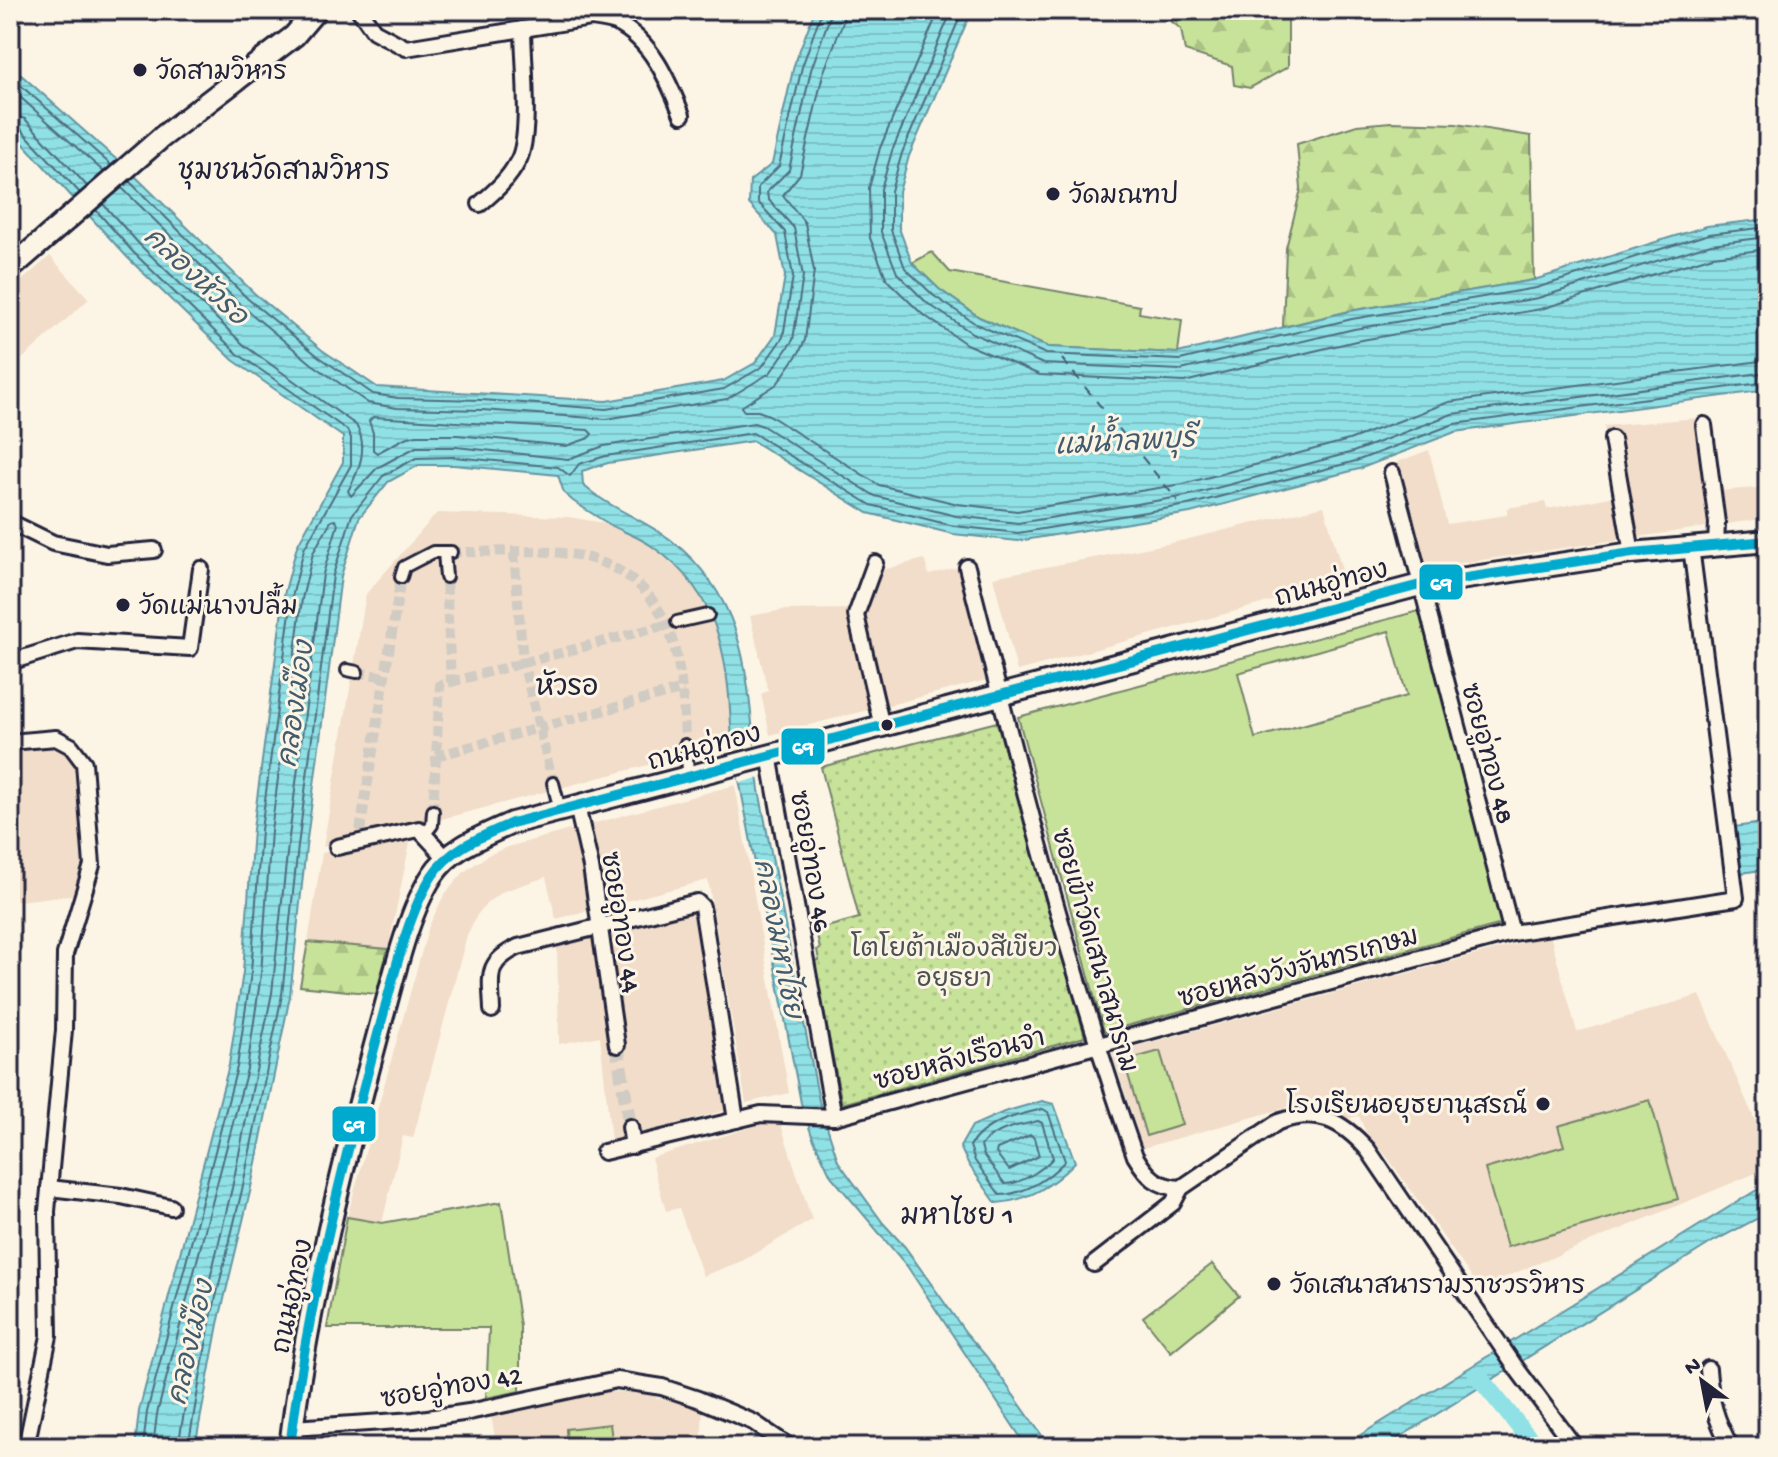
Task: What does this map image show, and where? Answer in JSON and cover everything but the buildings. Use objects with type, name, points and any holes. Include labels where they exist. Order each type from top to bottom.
[{"type":"main road","points":[[10,269],[162,137],[294,36],[316,10]]},
{"type":"main road","name":"ถนนอู่ทอง","points":[[291,1437],[310,1321],[373,1053],[396,972],[418,904],[432,875],[447,859],[475,839],[512,823],[1420,585],[1632,553],[1768,541]]},
{"type":"street","points":[[359,10],[374,31],[406,48],[591,18],[621,10]]},
{"type":"street","points":[[591,18],[616,24],[636,38],[663,71],[682,115]]},
{"type":"street","points":[[480,204],[504,183],[520,159],[525,133],[523,29]]},
{"type":"street","points":[[1704,425],[1717,523],[1716,545]]},
{"type":"street","points":[[1612,439],[1632,553]]},
{"type":"street","name":"ซอยอู่ทอง 48","points":[[1392,473],[1512,933]]},
{"type":"street","points":[[10,522],[53,543],[107,554],[154,550]]},
{"type":"street","name":"ซอยหลังวังจันทรเกษม","points":[[1096,1045],[1512,933],[1736,898],[1691,547]]},
{"type":"street","points":[[401,577],[404,567],[433,552],[447,552],[446,577]]},
{"type":"street","points":[[875,563],[856,615],[882,727]]},
{"type":"street","name":"ซอยเข้าวัดเสนาสนาราม","points":[[967,567],[1096,1045],[1135,1156],[1144,1172],[1166,1188],[1181,1188]]},
{"type":"street","points":[[10,662],[77,641],[190,648],[201,569]]},
{"type":"street","points":[[677,622],[708,615]]},
{"type":"street","points":[[10,742],[56,738],[71,746],[84,763],[92,865],[65,954],[64,1030],[49,1188],[49,1336],[26,1447]]},
{"type":"street","points":[[685,745],[689,776]]},
{"type":"street","name":"ซอยอู่ทอง 46","points":[[764,756],[829,1117]]},
{"type":"street","points":[[553,783],[569,808]]},
{"type":"street","name":"ซอยอู่ทอง 44","points":[[569,808],[591,867],[617,1045]]},
{"type":"street","points":[[424,835],[432,825],[433,811]]},
{"type":"street","points":[[337,847],[359,837],[419,829],[447,859]]},
{"type":"street","points":[[492,1010],[491,971],[500,955],[518,947],[697,902],[700,904],[736,1120]]},
{"type":"street","name":"ซอยหลังเรือนจำ","points":[[604,1152],[761,1114],[829,1117],[1096,1045]]},
{"type":"street","points":[[1094,1264],[1173,1203],[1181,1188],[1278,1122],[1296,1116],[1316,1116],[1335,1122],[1355,1135],[1368,1150],[1493,1335],[1575,1447]]},
{"type":"street","points":[[630,1127],[633,1146]]},
{"type":"street","points":[[49,1188],[121,1196],[171,1207]]},
{"type":"street","points":[[1708,1369],[1709,1394],[1715,1417],[1731,1447]]},
{"type":"street","name":"ซอยอู่ทอง 42","points":[[291,1437],[428,1418],[617,1380],[662,1387],[698,1399],[753,1422],[790,1447]]},
{"type":"shaded area","points":[[50,256],[89,299],[12,368],[10,291]]},
{"type":"shaded area","points":[[1710,417],[1718,491],[1768,487],[1768,518],[1420,569],[1397,462],[1429,450],[1447,524],[1507,515],[1507,508],[1545,502],[1547,509],[1616,496],[1604,426]]},
{"type":"shaded area","points":[[1324,506],[1345,581],[1017,671],[993,577],[1172,543]]},
{"type":"shaded area","points":[[437,513],[569,517],[609,524],[653,547],[690,580],[712,612],[722,644],[729,689],[732,743],[323,847],[366,594]]},
{"type":"shaded area","points":[[924,559],[929,575],[962,566],[990,679],[882,707],[861,614],[879,571]]},
{"type":"shaded area","points":[[850,609],[856,652],[872,709],[770,735],[761,694],[768,691],[750,616],[783,610]]},
{"type":"shaded area","points":[[69,739],[79,755],[89,861],[79,894],[10,902],[10,747]]},
{"type":"shaded area","points":[[735,785],[789,1093],[746,1103],[708,880],[556,919],[546,877],[504,891],[488,902],[477,915],[467,935],[413,1138],[403,1136],[382,1223],[347,1217],[429,926],[444,895],[464,872],[488,855],[511,846]]},
{"type":"shaded area","points":[[412,833],[388,949],[308,942],[322,853]]},
{"type":"shaded area","points":[[694,912],[727,1110],[611,1141],[600,1036],[559,1044],[557,946]]},
{"type":"shaded area","name":"โรงเรียนอยุธยานุสรณ์","points":[[1550,935],[1577,1032],[1700,995],[1768,1150],[1768,1168],[1479,1288],[1388,1158],[1366,1132],[1359,1116],[1344,1119],[1335,1094],[1143,1148],[1112,1053]]},
{"type":"shaded area","points":[[779,1119],[812,1220],[742,1261],[703,1276],[679,1208],[666,1211],[651,1158]]},
{"type":"shaded area","points":[[602,1392],[653,1392],[656,1398],[703,1406],[701,1447],[497,1447],[491,1416]]},
{"type":"green space","points":[[1157,10],[1288,10],[1288,67],[1250,88],[1234,85],[1232,66],[1185,51],[1181,29]]},
{"type":"green space","points":[[1391,122],[1456,124],[1531,136],[1534,280],[1350,311],[1283,327],[1286,248],[1301,189],[1297,144],[1357,125]]},
{"type":"green space","points":[[932,252],[950,272],[1140,306],[1139,313],[1182,320],[1178,353],[1048,347],[979,317],[939,289],[912,263]]},
{"type":"green space","points":[[1419,611],[1502,924],[1104,1032],[1018,717]],"holes":[[[1389,631],[1407,696],[1255,738],[1238,673]]]},
{"type":"green space","name":"โตโยต้าเมืองสีเขียว อยุธยา","points":[[997,722],[1085,1037],[842,1104],[814,961],[819,960],[817,950],[820,949],[816,930],[859,918],[821,767]]},
{"type":"green space","points":[[308,942],[388,949],[376,994],[300,986]]},
{"type":"green space","points":[[1160,1051],[1182,1125],[1146,1136],[1124,1061]]},
{"type":"green space","points":[[1650,1100],[1678,1199],[1507,1247],[1485,1169],[1564,1146],[1558,1126]]},
{"type":"green space","points":[[501,1202],[520,1326],[520,1391],[486,1398],[489,1328],[327,1328],[347,1217],[382,1223]]},
{"type":"green space","points":[[1212,1264],[1239,1296],[1171,1352],[1143,1317]]},
{"type":"green space","points":[[610,1424],[613,1447],[567,1447],[566,1429]]},
{"type":"water","points":[[815,10],[972,10],[909,156],[899,192],[899,228],[912,263],[939,289],[979,317],[1048,347],[1178,353],[1350,311],[1534,280],[1707,226],[1768,219],[1768,390],[1455,432],[1359,469],[1190,513],[1018,541],[953,534],[868,513],[753,441],[608,463],[582,471],[583,485],[671,540],[699,566],[719,594],[733,623],[748,687],[759,790],[819,1101],[838,1161],[986,1356],[1050,1447],[1027,1447],[907,1266],[831,1176],[812,1136],[801,1103],[732,743],[724,659],[718,634],[695,587],[677,566],[653,547],[573,501],[564,493],[558,475],[454,465],[419,465],[388,482],[359,518],[341,576],[290,996],[250,1192],[218,1324],[195,1447],[135,1447],[139,1411],[229,1065],[243,972],[253,829],[284,595],[297,546],[343,462],[343,437],[233,360],[127,257],[10,129],[10,65],[135,176],[254,293],[322,350],[377,387],[606,401],[723,381],[755,363],[775,335],[785,276],[777,235],[749,204],[750,181],[772,164],[794,65]]},
{"type":"water","points":[[1763,823],[1768,869],[1741,873],[1734,827]]},
{"type":"water","points":[[1042,1101],[1054,1104],[1075,1162],[1040,1190],[1019,1199],[996,1203],[960,1147],[972,1126],[1004,1112]]},
{"type":"water","points":[[1768,1183],[1768,1213],[1714,1241],[1384,1447],[1341,1447]]},
{"type":"pier","points":[[753,739],[761,777],[740,783],[730,745]]},
{"type":"waterway","points":[[1477,1375],[1536,1447]]},
{"type":"ferry route","points":[[1062,359],[1178,501]]},
{"type":"tunnel","points":[[451,552],[536,551],[569,554],[616,569],[639,585],[657,606],[669,630],[677,657],[685,745]]},
{"type":"tunnel","points":[[514,553],[523,662],[553,783]]},
{"type":"tunnel","points":[[360,831],[401,577]]},
{"type":"tunnel","points":[[433,811],[440,685],[451,682],[446,577]]},
{"type":"tunnel","points":[[451,682],[673,623]]},
{"type":"tunnel","points":[[357,672],[385,677]]},
{"type":"tunnel","points":[[436,756],[683,689]]},
{"type":"tunnel","points":[[617,1045],[630,1127]]},
{"type":"transit line","name":"69","points":[[290,1447],[306,1340],[328,1232],[397,965],[423,891],[439,866],[468,844],[512,823],[1420,585],[1632,553],[1768,541]]},
{"type":"place","name":"วัดสามวิหาร","points":[[140,70]]},
{"type":"place","name":"วัดมณฑป","points":[[1053,194]]},
{"type":"place","name":"วัดแม่นางปลื้ม","points":[[123,605]]},
{"type":"place","name":"โรงเรียนอยุธยานุสรณ์","points":[[1543,1104]]},
{"type":"place","name":"วัดเสนาสนารามราชวรวิหาร","points":[[1274,1284]]},
{"type":"district","name":"ชุมชนวัดสามวิหาร","points":[[284,169]]},
{"type":"district","name":"หัวรอ","points":[[567,685]]},
{"type":"district","name":"มหาไชย 1","points":[[957,1214]]},
{"type":"water label","name":"คลองหัวรอ","points":[[197,275]]},
{"type":"water label","name":"แม่น้ำลพบุรี","points":[[1125,440]]},
{"type":"water label","name":"คลองเมือง","points":[[294,704]]},
{"type":"water label","name":"คลองมหาไชย","points":[[780,938]]},
{"type":"water label","name":"คลองเมือง","points":[[189,1342]]}]
